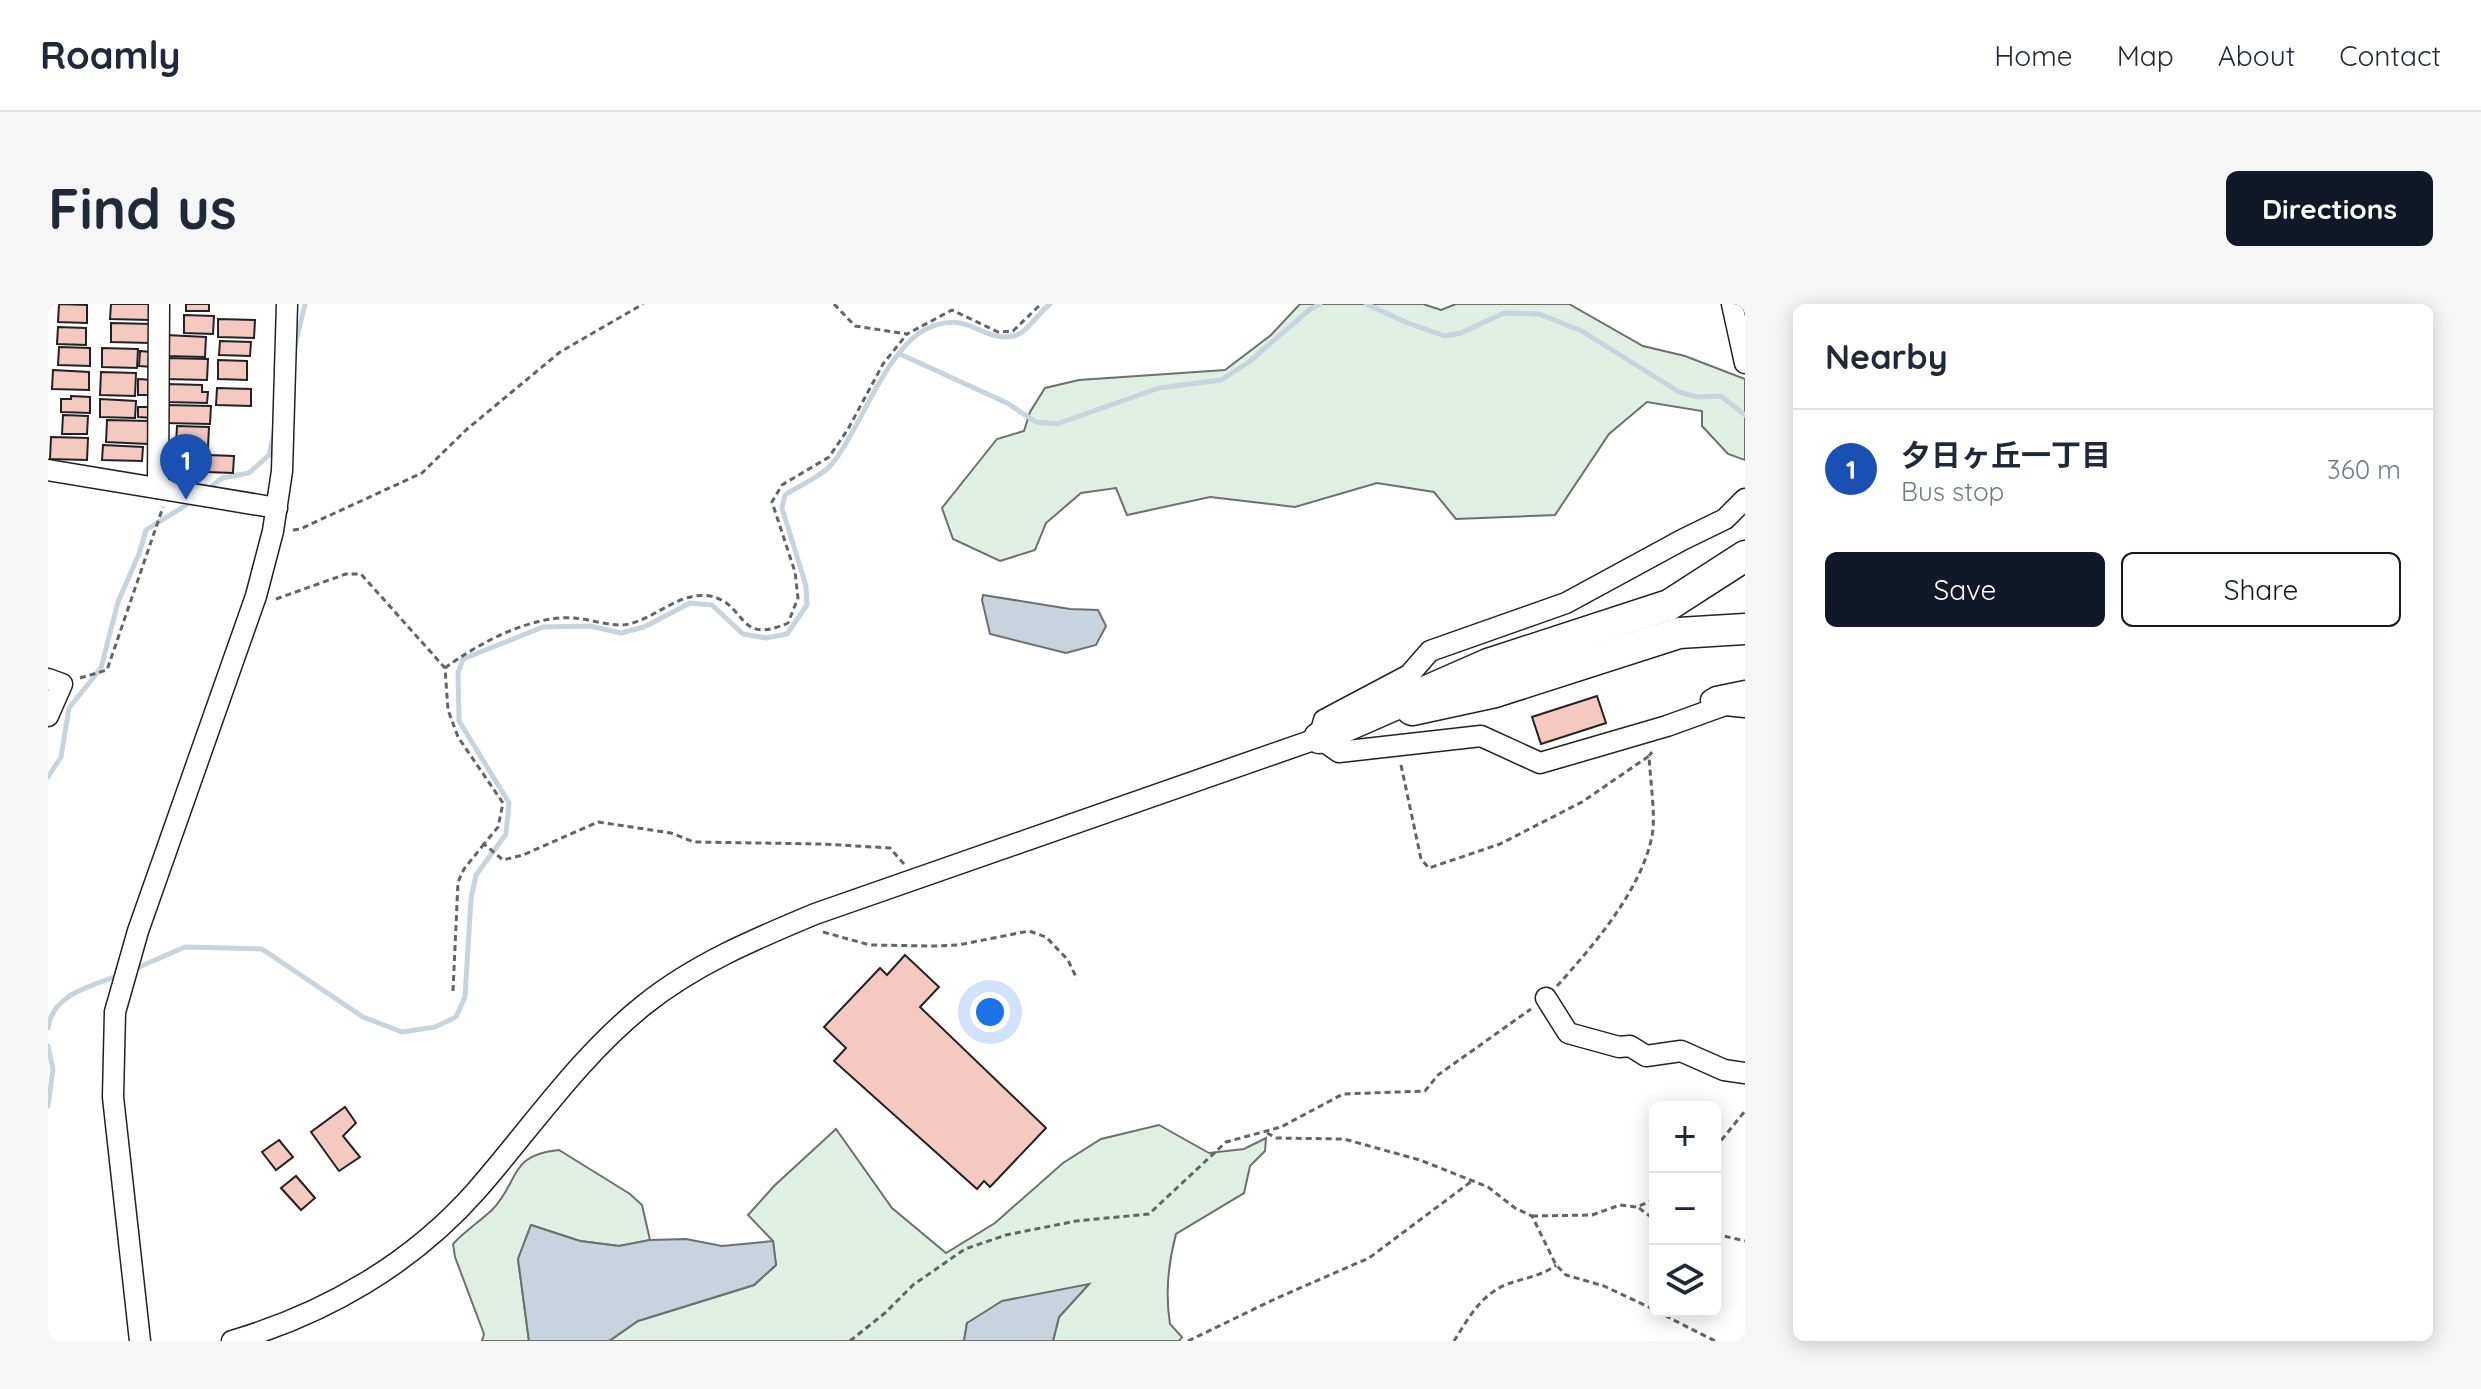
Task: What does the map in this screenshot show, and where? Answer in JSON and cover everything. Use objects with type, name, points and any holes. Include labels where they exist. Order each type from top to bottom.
[{"type":"highway","points":[[1674,619],[1745,556]]},
{"type":"highway","points":[[1674,619],[1745,586]]},
{"type":"highway","points":[[1330,733],[1488,664],[1745,605]]},
{"type":"highway","points":[[1674,619],[1745,629]]},
{"type":"street","points":[[159,304],[163,489]]},
{"type":"street","points":[[140,1341],[113,1097],[115,1012],[138,931],[256,596],[273,531],[282,471],[287,304]]},
{"type":"street","points":[[1732,304],[1745,363]]},
{"type":"street","points":[[48,470],[277,508]]},
{"type":"street","points":[[1745,499],[1725,519],[1566,603],[1430,651],[1409,675],[1324,720],[1339,752],[1481,736],[1540,763],[1667,726],[1725,705],[1745,707]]},
{"type":"street","points":[[48,716],[55,682]]},
{"type":"street","points":[[1687,718],[1716,697],[1745,691]]},
{"type":"street","points":[[232,1341],[312,1313],[371,1281],[428,1239],[474,1193],[587,1059],[644,1005],[687,975],[760,936],[1330,733]]},
{"type":"street","points":[[1546,998],[1568,1033],[1619,1047],[1630,1046],[1646,1056],[1681,1051],[1724,1070],[1745,1073]]},
{"type":"path","points":[[273,531],[300,529],[422,473],[466,430],[560,352],[643,304]]},
{"type":"path","points":[[834,304],[855,326],[907,334]]},
{"type":"path","points":[[445,668],[473,647],[545,618],[573,618],[626,626],[684,599],[710,596],[732,608],[747,626],[768,632],[788,623],[798,598],[772,502],[782,485],[829,457],[883,364],[907,334],[952,310],[998,332],[1013,331],[1041,304]]},
{"type":"path","points":[[55,682],[107,670],[163,489]]},
{"type":"path","points":[[256,596],[278,599],[346,574],[361,574],[445,668],[448,710],[458,737],[503,803],[498,827],[464,869],[458,882],[453,991]]},
{"type":"path","points":[[1396,746],[1421,859],[1429,868],[1500,844],[1582,802],[1649,756],[1667,726]]},
{"type":"path","points":[[850,1341],[913,1285],[965,1249],[1006,1235],[1076,1221],[1149,1214],[1226,1142],[1267,1133],[1343,1094],[1425,1091],[1438,1075],[1546,998],[1604,934],[1639,873],[1653,835],[1649,756]]},
{"type":"path","points":[[484,844],[503,860],[523,855],[598,822],[671,833],[694,842],[890,848],[917,879]]},
{"type":"path","points":[[811,936],[823,932],[870,945],[935,946],[958,945],[1029,931],[1046,937],[1068,960],[1077,979]]},
{"type":"path","points":[[1721,1141],[1745,1111]]},
{"type":"path","points":[[1267,1133],[1276,1138],[1344,1139],[1420,1160],[1488,1187],[1515,1208],[1532,1216],[1592,1215],[1620,1205],[1637,1207],[1649,1216]]},
{"type":"path","points":[[1188,1341],[1369,1258],[1472,1181]]},
{"type":"path","points":[[1637,1207],[1649,1202]]},
{"type":"path","points":[[1532,1216],[1556,1265],[1566,1275],[1604,1286],[1649,1308]]},
{"type":"path","points":[[1721,1235],[1745,1241]]},
{"type":"path","points":[[1454,1341],[1480,1303],[1495,1290],[1545,1274],[1556,1265]]},
{"type":"path","points":[[1668,1317],[1715,1341]]},
{"type":"green space","points":[[1300,304],[1423,304],[1441,310],[1456,304],[1569,304],[1643,346],[1685,356],[1745,379],[1745,460],[1728,454],[1702,426],[1702,411],[1647,402],[1609,434],[1555,515],[1456,519],[1434,492],[1377,483],[1295,507],[1210,497],[1127,515],[1116,488],[1081,493],[1046,523],[1035,550],[1000,561],[953,539],[942,508],[997,439],[1024,431],[1030,412],[1045,388],[1079,380],[1225,370],[1271,335]]},
{"type":"green space","points":[[1159,1125],[1209,1153],[1244,1149],[1266,1138],[1265,1151],[1250,1166],[1244,1193],[1176,1234],[1169,1267],[1168,1301],[1170,1324],[1182,1337],[1179,1341],[1053,1341],[1059,1317],[1088,1285],[967,1323],[964,1341],[609,1341],[638,1321],[754,1285],[776,1265],[773,1241],[748,1215],[774,1186],[836,1129],[892,1208],[946,1253],[995,1223],[1063,1163],[1101,1139]]},
{"type":"green space","points":[[559,1150],[630,1194],[642,1205],[650,1240],[619,1246],[580,1241],[531,1225],[518,1259],[529,1341],[482,1341],[484,1334],[453,1244],[492,1210],[523,1164],[531,1157]]},
{"type":"shaded area","points":[[983,595],[1070,609],[1098,610],[1106,626],[1096,645],[1066,653],[990,634]]},
{"type":"shaded area","points":[[531,1225],[580,1241],[619,1246],[650,1240],[686,1239],[722,1246],[773,1241],[776,1265],[754,1285],[638,1321],[609,1341],[529,1341],[518,1259]]},
{"type":"shaded area","points":[[1089,1284],[1059,1317],[1053,1341],[964,1341],[967,1323],[1002,1301]]},
{"type":"building","points":[[59,304],[87,305],[87,323],[58,322]]},
{"type":"building","points":[[111,304],[151,304],[150,320],[110,319]]},
{"type":"building","points":[[186,304],[209,304],[209,311],[186,311]]},
{"type":"building","points":[[184,315],[214,316],[213,334],[184,333]]},
{"type":"building","points":[[218,319],[255,320],[254,338],[218,337]]},
{"type":"building","points":[[111,323],[151,324],[150,343],[111,342]]},
{"type":"building","points":[[58,327],[86,328],[86,345],[57,344]]},
{"type":"building","points":[[166,335],[206,337],[205,357],[165,356]]},
{"type":"building","points":[[220,341],[251,342],[250,356],[219,355]]},
{"type":"building","points":[[59,347],[90,348],[90,366],[58,365]]},
{"type":"building","points":[[102,348],[138,349],[137,368],[102,367]]},
{"type":"building","points":[[140,351],[152,352],[152,367],[139,366]]},
{"type":"building","points":[[166,358],[208,359],[207,380],[165,379]]},
{"type":"building","points":[[218,360],[247,361],[247,380],[218,379]]},
{"type":"building","points":[[53,370],[89,372],[89,390],[52,389]]},
{"type":"building","points":[[101,372],[136,373],[135,396],[100,395]]},
{"type":"building","points":[[138,379],[153,380],[153,395],[138,395]]},
{"type":"building","points":[[167,384],[202,385],[202,392],[208,392],[207,403],[166,402]]},
{"type":"building","points":[[217,388],[251,389],[251,406],[216,405]]},
{"type":"building","points":[[71,396],[90,397],[90,413],[61,412],[61,399],[71,399]]},
{"type":"building","points":[[100,399],[136,401],[135,418],[100,417]]},
{"type":"building","points":[[166,405],[211,406],[210,424],[166,423]]},
{"type":"building","points":[[138,407],[152,407],[152,418],[138,417]]},
{"type":"building","points":[[63,415],[88,416],[87,434],[62,434]]},
{"type":"building","points":[[107,420],[149,421],[148,444],[106,442]]},
{"type":"building","points":[[177,426],[209,427],[208,447],[176,446]]},
{"type":"building","points":[[51,437],[88,438],[87,460],[50,459]]},
{"type":"building","points":[[103,445],[143,447],[142,461],[102,460]]},
{"type":"building","points":[[180,454],[234,456],[233,473],[180,471]]},
{"type":"building","points":[[1597,696],[1606,723],[1541,744],[1532,717]]},
{"type":"building","points":[[905,955],[939,987],[920,1007],[1046,1128],[990,1187],[984,1181],[977,1189],[834,1061],[846,1048],[824,1027],[880,968],[887,975]]},
{"type":"building","points":[[345,1107],[356,1123],[343,1136],[360,1157],[339,1171],[311,1132]]},
{"type":"building","points":[[279,1140],[293,1157],[276,1170],[262,1152]]},
{"type":"building","points":[[296,1176],[315,1198],[301,1210],[281,1188]]},
{"type":"waterway","points":[[295,346],[305,304]]},
{"type":"waterway","points":[[132,970],[185,947],[262,949],[363,1017],[402,1032],[435,1027],[456,1017],[465,997],[471,898],[476,875],[506,834],[509,803],[459,721],[458,673],[463,659],[543,627],[590,626],[621,633],[644,627],[690,603],[712,605],[743,634],[766,638],[787,634],[807,605],[806,586],[782,508],[785,495],[831,465],[883,376],[919,333],[950,322],[962,323],[992,335],[1014,336],[1024,331],[1050,304]]},
{"type":"waterway","points":[[900,354],[1007,403],[1036,422],[1057,424],[1159,388],[1221,380],[1249,362],[1320,304]]},
{"type":"waterway","points":[[1366,304],[1445,336],[1461,333],[1504,313],[1539,314],[1582,331],[1679,392],[1697,397],[1721,396],[1745,415]]},
{"type":"waterway","points":[[206,491],[222,478],[249,473],[269,455],[274,433]]},
{"type":"waterway","points":[[48,777],[61,757],[69,708],[101,668],[118,602],[146,530],[191,502]]},
{"type":"waterway","points":[[48,1028],[51,1016],[65,999],[119,975]]},
{"type":"waterway","points":[[48,1046],[53,1069],[48,1106]]},
{"type":"place","name":"夕日ヶ丘一丁目","points":[[186,500]]}]
